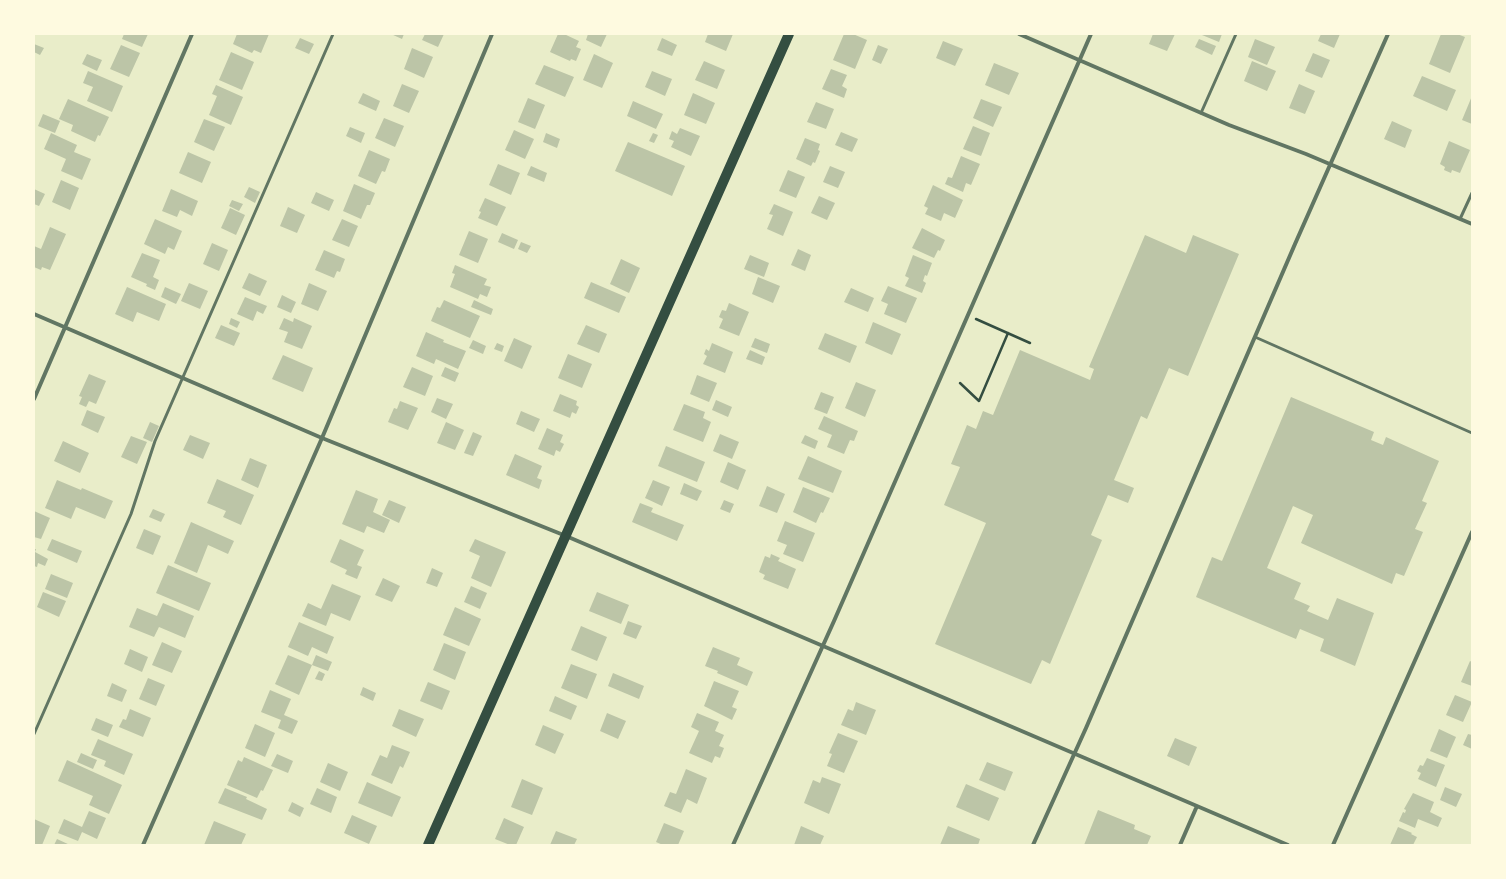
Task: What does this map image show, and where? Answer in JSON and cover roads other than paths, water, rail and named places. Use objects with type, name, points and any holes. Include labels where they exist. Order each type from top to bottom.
[{"type":"main road","points":[[428,845],[789,34]]},
{"type":"street","points":[[34,399],[192,34]]},
{"type":"street","points":[[143,845],[322,438],[492,34]]},
{"type":"street","points":[[1019,34],[1201,113],[1472,224]]},
{"type":"street","points":[[733,845],[1092,34]]},
{"type":"street","points":[[1032,845],[1074,754],[1388,34]]},
{"type":"street","points":[[34,314],[322,438],[566,536],[1288,845]]},
{"type":"street","points":[[1333,845],[1472,532]]},
{"type":"street","points":[[1180,845],[1197,806]]},
{"type":"lane","points":[[34,734],[131,514],[155,441],[333,34]]},
{"type":"lane","points":[[1201,113],[1236,34]]},
{"type":"lane","points":[[1460,219],[1472,192]]},
{"type":"lane","points":[[1255,337],[1472,433]]}]
